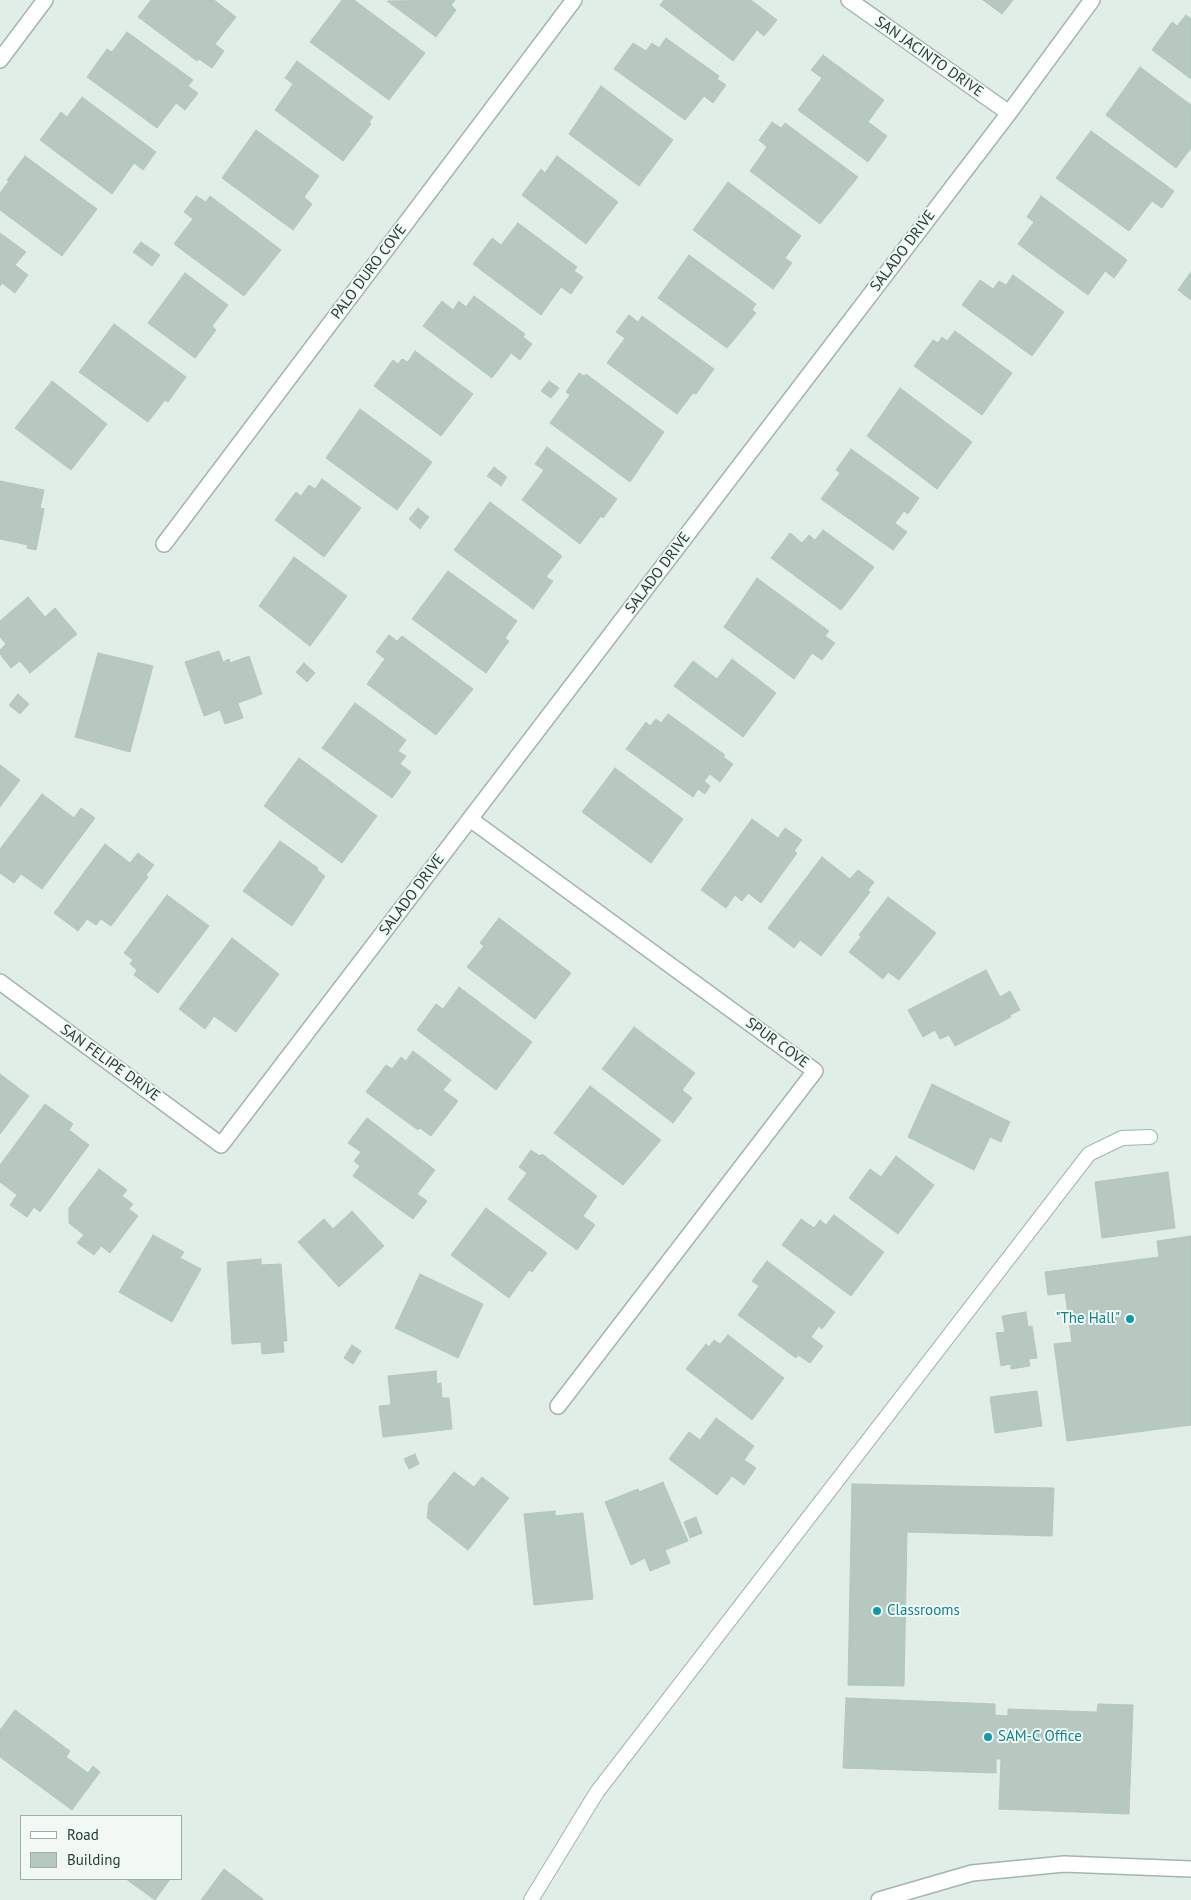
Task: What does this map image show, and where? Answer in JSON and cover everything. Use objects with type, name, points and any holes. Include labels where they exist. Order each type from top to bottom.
[{"type":"street","points":[[0,60],[45,0]]},
{"type":"street","name":"PALO DURO COVE","points":[[164,544],[574,0]]},
{"type":"street","name":"SAN JACINTO DRIVE","points":[[849,0],[1009,113]]},
{"type":"street","name":"SALADO DRIVE","points":[[221,1145],[1009,113],[1092,0]]},
{"type":"street","name":"SPUR COVE","points":[[470,819],[815,1071],[558,1406]]},
{"type":"street","name":"SAN FELIPE DRIVE","points":[[0,982],[221,1145]]},
{"type":"street","points":[[879,1900],[972,1873],[1064,1864],[1191,1869]]},
{"type":"lane","points":[[530,1900],[598,1792],[1089,1154],[1122,1138],[1150,1137]]},
{"type":"building","points":[[151,0],[214,0],[236,17],[215,44],[224,51],[212,68],[199,59],[197,61],[138,17]]},
{"type":"building","points":[[342,0],[354,0],[425,53],[389,100],[310,42]]},
{"type":"building","points":[[455,0],[451,5],[456,10],[436,37],[387,1]]},
{"type":"building","points":[[664,0],[751,0],[777,20],[764,36],[757,30],[733,61],[660,5]]},
{"type":"building","points":[[983,0],[1013,0],[1002,14]]},
{"type":"building","points":[[1186,15],[1191,19],[1191,79],[1152,50],[1172,22],[1177,26]]},
{"type":"building","points":[[127,32],[193,80],[188,86],[198,93],[185,110],[176,103],[157,128],[87,77],[107,49],[112,52]]},
{"type":"building","points":[[666,38],[719,76],[717,79],[726,85],[713,103],[704,96],[685,120],[614,69],[633,43],[646,51],[652,43],[659,48]]},
{"type":"building","points":[[823,55],[884,100],[868,122],[887,136],[868,162],[798,110],[822,78],[811,70]]},
{"type":"building","points":[[297,61],[373,117],[369,122],[371,124],[343,161],[275,110],[293,84],[285,78]]},
{"type":"building","points":[[1140,67],[1191,105],[1191,148],[1176,168],[1106,115]]},
{"type":"building","points":[[601,86],[673,140],[639,186],[569,134]]},
{"type":"building","points":[[82,97],[156,152],[143,170],[134,163],[112,194],[40,140],[61,112],[67,117]]},
{"type":"building","points":[[772,122],[781,128],[785,123],[858,177],[820,224],[750,171],[767,147],[759,140]]},
{"type":"building","points":[[256,130],[319,176],[304,197],[312,204],[293,230],[222,178]]},
{"type":"building","points":[[1091,131],[1174,191],[1162,208],[1152,201],[1129,231],[1056,178]]},
{"type":"building","points":[[25,156],[97,209],[62,256],[0,210],[0,193]]},
{"type":"building","points":[[557,156],[618,202],[586,244],[522,195],[541,169],[545,173]]},
{"type":"building","points":[[728,182],[801,236],[785,258],[792,263],[773,289],[693,230]]},
{"type":"building","points":[[196,196],[206,202],[210,196],[281,250],[244,296],[174,244],[193,219],[184,212]]},
{"type":"building","points":[[1041,196],[1127,260],[1114,278],[1105,271],[1088,295],[1018,244],[1034,222],[1027,217]]},
{"type":"building","points":[[518,223],[577,267],[574,271],[583,277],[571,294],[561,287],[541,315],[473,264],[492,238],[501,245]]},
{"type":"building","points":[[0,233],[26,252],[15,265],[28,275],[15,293],[2,283],[0,286]]},
{"type":"building","points":[[141,242],[160,255],[152,266],[133,252]]},
{"type":"building","points":[[689,255],[756,304],[752,310],[756,313],[727,348],[658,298]]},
{"type":"building","points":[[1191,272],[1191,300],[1178,290]]},
{"type":"building","points":[[185,273],[228,305],[212,326],[216,330],[195,358],[148,323]]},
{"type":"building","points":[[1013,275],[1064,312],[1032,356],[962,305],[980,280],[993,289],[999,281],[1006,285]]},
{"type":"building","points":[[474,296],[525,334],[523,337],[532,344],[520,360],[511,353],[492,378],[423,326],[442,301],[453,310],[459,301],[466,307]]},
{"type":"building","points":[[629,315],[638,322],[642,316],[714,369],[696,394],[693,393],[677,414],[607,363],[625,338],[616,332]]},
{"type":"building","points":[[114,324],[186,377],[168,402],[165,400],[148,422],[79,372]]},
{"type":"building","points":[[955,331],[1012,373],[982,415],[914,366],[933,340],[938,343],[942,337],[947,341]]},
{"type":"building","points":[[415,351],[473,394],[441,436],[374,386],[393,360],[398,364],[402,359],[408,362]]},
{"type":"building","points":[[579,373],[584,376],[586,374],[664,432],[630,482],[550,423],[570,395],[566,392]]},
{"type":"building","points":[[52,381],[107,424],[71,470],[15,428]]},
{"type":"building","points":[[549,381],[559,388],[551,398],[541,391]]},
{"type":"building","points":[[900,388],[972,442],[937,489],[867,436]]},
{"type":"building","points":[[360,409],[432,462],[397,510],[326,458]]},
{"type":"building","points":[[547,447],[617,499],[603,518],[601,516],[580,544],[522,500],[544,470],[535,464]]},
{"type":"building","points":[[851,449],[919,498],[908,514],[904,511],[895,523],[907,532],[893,550],[821,499],[840,473],[836,470]]},
{"type":"building","points":[[494,467],[507,477],[501,486],[487,476]]},
{"type":"building","points":[[322,479],[361,508],[324,557],[275,520],[296,492],[301,496],[309,485],[315,489]]},
{"type":"building","points":[[0,481],[44,490],[40,508],[44,509],[36,550],[27,548],[28,545],[0,539]]},
{"type":"building","points":[[490,502],[562,556],[546,577],[553,581],[533,609],[454,550]]},
{"type":"building","points":[[418,508],[429,517],[420,529],[409,519]]},
{"type":"building","points":[[823,530],[874,567],[841,610],[771,558],[790,533],[802,543],[809,535],[815,540]]},
{"type":"building","points":[[294,557],[347,596],[310,646],[259,606]]},
{"type":"building","points":[[448,571],[517,621],[505,638],[509,641],[486,673],[412,619]]},
{"type":"building","points":[[757,578],[829,631],[825,636],[835,643],[822,660],[812,653],[794,679],[724,627]]},
{"type":"building","points":[[28,597],[45,617],[55,608],[77,634],[30,673],[20,661],[11,668],[0,654],[0,650],[6,644],[0,637],[0,621]]},
{"type":"building","points":[[389,635],[397,641],[402,636],[473,689],[436,735],[367,684],[385,659],[376,652]]},
{"type":"building","points":[[219,651],[223,662],[229,659],[230,663],[249,656],[262,694],[238,703],[243,718],[225,724],[220,710],[204,716],[185,662]]},
{"type":"building","points":[[98,653],[153,666],[130,752],[75,737]]},
{"type":"building","points":[[732,659],[776,693],[743,737],[674,686],[693,661],[717,679]]},
{"type":"building","points":[[304,663],[315,673],[307,682],[296,672]]},
{"type":"building","points":[[18,694],[29,704],[20,714],[9,705]]},
{"type":"building","points":[[355,703],[406,740],[398,751],[406,756],[400,764],[411,772],[392,798],[322,748]]},
{"type":"building","points":[[668,714],[725,755],[723,757],[733,764],[720,782],[710,774],[704,781],[710,786],[705,794],[698,789],[693,797],[626,749],[646,722],[650,726],[656,719],[661,723]]},
{"type":"building","points":[[299,758],[377,816],[342,863],[264,806]]},
{"type":"building","points":[[0,765],[20,780],[0,807]]},
{"type":"building","points":[[615,768],[683,819],[651,863],[582,812]]},
{"type":"building","points":[[42,794],[74,818],[81,808],[95,818],[42,889],[21,874],[14,883],[0,873],[0,849]]},
{"type":"building","points":[[752,819],[778,838],[785,828],[802,840],[794,851],[797,853],[761,903],[748,893],[742,901],[735,895],[726,908],[701,890]]},
{"type":"building","points":[[280,841],[318,868],[317,870],[325,876],[292,926],[243,891]]},
{"type":"building","points":[[105,844],[130,863],[138,853],[154,865],[146,875],[148,877],[111,926],[101,919],[96,925],[87,919],[78,931],[54,913]]},
{"type":"building","points":[[822,857],[850,879],[858,870],[874,882],[868,890],[870,892],[821,956],[800,940],[794,948],[768,928]]},
{"type":"building","points":[[167,895],[209,926],[158,993],[134,975],[137,970],[130,964],[133,960],[124,953]]},
{"type":"building","points":[[888,897],[936,933],[899,980],[888,972],[883,979],[849,952],[861,937],[859,935]]},
{"type":"building","points":[[499,918],[571,973],[535,1019],[467,967],[484,946],[480,943]]},
{"type":"building","points":[[232,938],[279,974],[236,1032],[214,1016],[205,1029],[179,1009]]},
{"type":"building","points":[[986,970],[1000,997],[1010,991],[1020,1010],[1010,1015],[1011,1017],[955,1046],[949,1035],[940,1039],[935,1030],[923,1037],[908,1010]]},
{"type":"building","points":[[459,987],[532,1042],[496,1090],[417,1030],[436,1004],[443,1009]]},
{"type":"building","points":[[634,1027],[695,1073],[682,1090],[692,1098],[673,1123],[602,1069]]},
{"type":"building","points":[[413,1051],[451,1080],[443,1090],[458,1101],[431,1136],[420,1128],[418,1130],[366,1092],[386,1065],[392,1069],[401,1057],[406,1061]]},
{"type":"building","points":[[0,1074],[29,1096],[0,1134]]},
{"type":"building","points":[[932,1084],[1010,1122],[1001,1142],[990,1137],[974,1170],[908,1137]]},
{"type":"building","points":[[590,1086],[661,1140],[623,1185],[554,1133]]},
{"type":"building","points":[[45,1104],[73,1124],[69,1130],[89,1145],[40,1212],[34,1207],[27,1217],[10,1205],[17,1195],[0,1182],[0,1165]]},
{"type":"building","points":[[367,1118],[435,1170],[417,1194],[427,1201],[413,1219],[353,1176],[360,1166],[354,1161],[361,1152],[348,1143]]},
{"type":"building","points":[[531,1150],[540,1156],[542,1154],[597,1196],[583,1216],[595,1225],[577,1250],[508,1199],[527,1173],[519,1167]]},
{"type":"building","points":[[896,1156],[934,1185],[898,1234],[849,1198],[870,1169],[881,1177]]},
{"type":"building","points":[[99,1169],[127,1190],[122,1196],[133,1204],[129,1209],[138,1216],[110,1253],[101,1246],[94,1255],[77,1243],[84,1235],[69,1223],[69,1208]]},
{"type":"building","points":[[1168,1172],[1175,1228],[1102,1238],[1095,1182]]},
{"type":"building","points":[[486,1208],[547,1253],[532,1272],[529,1270],[509,1298],[451,1255]]},
{"type":"building","points":[[352,1211],[384,1246],[339,1287],[298,1242],[324,1219],[333,1229]]},
{"type":"building","points":[[834,1215],[884,1252],[851,1296],[782,1245],[801,1219],[814,1228],[820,1220],[826,1225]]},
{"type":"building","points":[[153,1235],[184,1252],[180,1258],[201,1269],[172,1322],[119,1292]]},
{"type":"building","name":"\"The Hall\"","points":[[1191,1236],[1191,1425],[1067,1441],[1054,1344],[1072,1342],[1065,1293],[1048,1295],[1045,1272],[1159,1257],[1157,1241]]},
{"type":"building","points":[[261,1259],[261,1265],[281,1264],[287,1341],[283,1341],[284,1352],[262,1354],[261,1342],[232,1344],[227,1262]]},
{"type":"building","points":[[767,1261],[835,1312],[822,1329],[819,1326],[811,1337],[823,1346],[810,1363],[798,1355],[796,1358],[738,1315],[759,1286],[752,1281]]},
{"type":"building","points":[[420,1274],[483,1304],[458,1358],[395,1328]]},
{"type":"building","points":[[1026,1312],[1028,1327],[1032,1326],[1037,1358],[1029,1359],[1030,1366],[1011,1369],[1011,1364],[1001,1366],[996,1333],[1005,1332],[1002,1316]]},
{"type":"building","points":[[728,1335],[784,1378],[752,1420],[686,1369],[706,1344],[709,1347],[714,1340],[720,1344]]},
{"type":"building","points":[[352,1345],[361,1351],[353,1364],[344,1358]]},
{"type":"building","points":[[436,1371],[437,1384],[441,1383],[442,1398],[449,1398],[452,1429],[383,1437],[379,1406],[391,1405],[388,1376]]},
{"type":"building","points":[[1037,1391],[1042,1426],[995,1433],[990,1397]]},
{"type":"building","points":[[716,1418],[754,1446],[744,1460],[756,1468],[744,1485],[732,1476],[717,1495],[669,1459],[689,1432],[700,1440]]},
{"type":"building","points":[[415,1454],[419,1464],[409,1469],[404,1459]]},
{"type":"building","points":[[454,1472],[474,1487],[482,1477],[509,1498],[468,1550],[427,1518],[429,1503]]},
{"type":"building","points":[[663,1482],[688,1541],[665,1550],[670,1563],[650,1571],[645,1558],[631,1565],[605,1502],[638,1489],[639,1492]]},
{"type":"building","name":"Classrooms","points":[[852,1484],[1054,1488],[1052,1536],[907,1532],[904,1686],[848,1685]]},
{"type":"building","points":[[555,1511],[555,1516],[583,1513],[593,1599],[534,1605],[524,1514]]},
{"type":"building","points":[[696,1517],[702,1533],[690,1538],[684,1522]]},
{"type":"building","name":"SAM-C Office","points":[[846,1698],[995,1704],[995,1715],[1008,1716],[1008,1709],[1097,1712],[1098,1704],[1133,1705],[1129,1814],[999,1809],[1001,1759],[996,1759],[996,1773],[843,1768]]},
{"type":"building","points":[[15,1710],[70,1751],[66,1757],[88,1773],[93,1766],[100,1772],[72,1810],[0,1757],[0,1730]]},
{"type":"building","points":[[224,1869],[263,1899],[263,1900],[201,1900]]},
{"type":"building","points":[[127,1880],[169,1880],[155,1900]]},
{"type":"place","name":"\"The Hall\"","points":[[1130,1319]]},
{"type":"place","name":"Classrooms","points":[[877,1611]]},
{"type":"place","name":"SAM-C Office","points":[[988,1737]]}]
